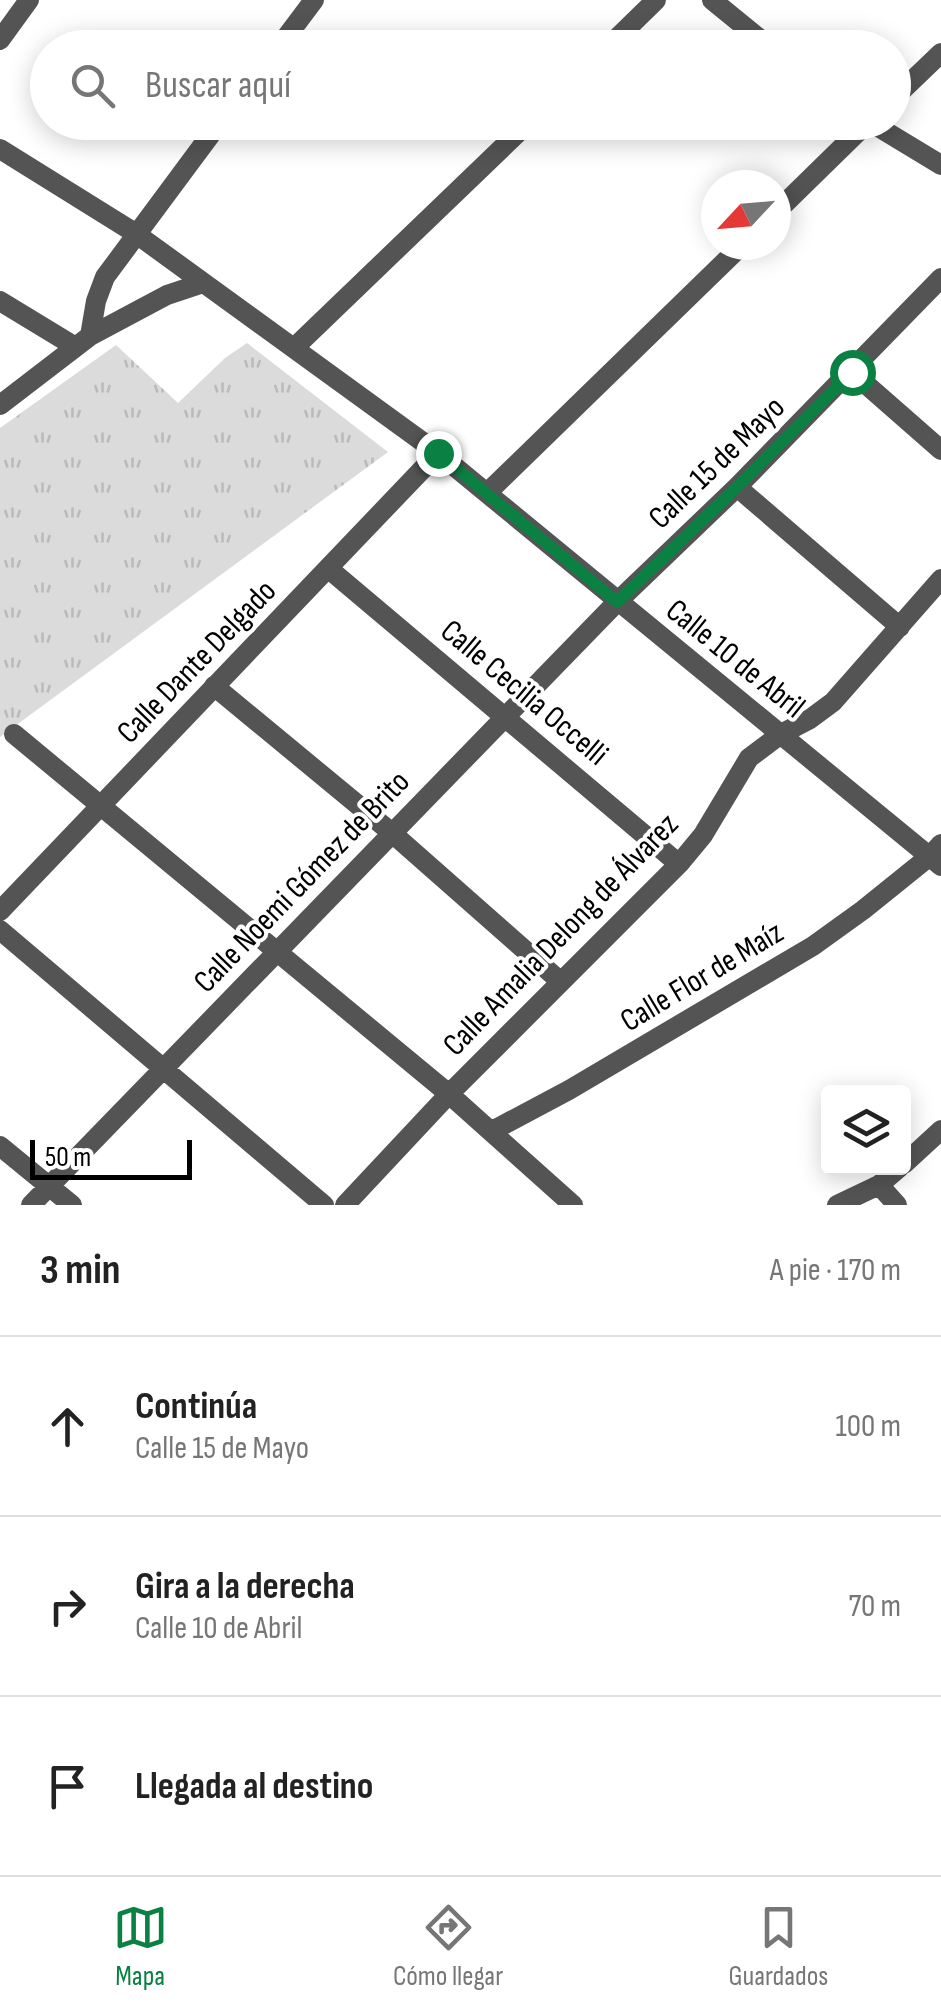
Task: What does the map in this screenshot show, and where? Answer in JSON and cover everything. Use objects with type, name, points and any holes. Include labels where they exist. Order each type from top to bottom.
[{"type":"street","points":[[0,40],[29,0]]},
{"type":"street","points":[[292,30],[314,0]]},
{"type":"street","points":[[625,30],[656,0]]},
{"type":"street","points":[[712,0],[749,30]]},
{"type":"street","points":[[911,82],[941,53]]},
{"type":"street","points":[[82,341],[105,276],[206,140]]},
{"type":"street","points":[[294,348],[510,140]]},
{"type":"street","points":[[791,197],[850,140]]},
{"type":"street","points":[[898,140],[941,166]]},
{"type":"street","name":"Calle 10 de Abril","points":[[0,149],[135,234],[438,453],[617,602],[937,855]]},
{"type":"street","points":[[486,493],[727,260]]},
{"type":"street","name":"Calle 15 de Mayo","points":[[617,602],[852,372],[941,278]]},
{"type":"street","points":[[0,405],[82,341],[152,302],[203,284]]},
{"type":"street","points":[[0,301],[82,341]]},
{"type":"street","points":[[852,372],[941,450]]},
{"type":"street","name":"Calle Dante Delgado","points":[[0,911],[438,453]]},
{"type":"street","points":[[736,488],[900,627]]},
{"type":"street","name":"Calle Cecilia Occelli","points":[[329,569],[679,864]]},
{"type":"street","name":"Calle Amalia Delong de Álvarez","points":[[345,1205],[448,1094],[679,864],[703,835],[748,758],[832,702],[941,579]]},
{"type":"street","name":"Calle Noemi Gómez de Brito","points":[[30,1205],[617,602]]},
{"type":"street","points":[[214,686],[392,833],[561,982]]},
{"type":"street","points":[[14,734],[448,1094],[573,1205]]},
{"type":"street","name":"Calle Flor de Maíz","points":[[492,1132],[813,946],[937,855]]},
{"type":"street","points":[[0,930],[324,1205]]},
{"type":"street","points":[[911,1157],[941,1130]]},
{"type":"street","points":[[0,1146],[72,1205]]},
{"type":"street","points":[[836,1205],[880,1185],[891,1175]]},
{"type":"street","points":[[880,1185],[898,1205]]},
{"type":"green space","points":[[247,343],[388,452],[0,737],[0,428],[116,345],[178,403],[225,358]]},
{"type":"route","points":[[438,453],[617,602],[852,372]]}]
